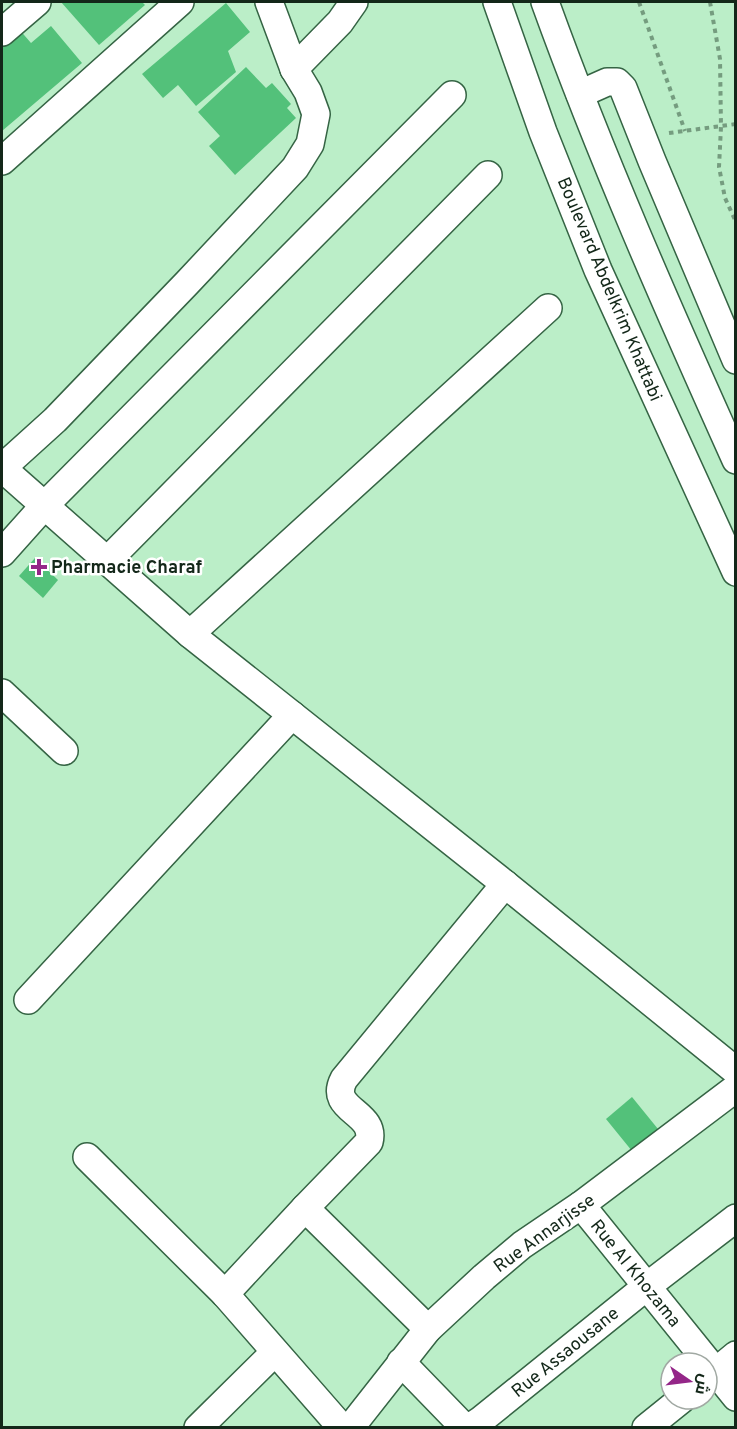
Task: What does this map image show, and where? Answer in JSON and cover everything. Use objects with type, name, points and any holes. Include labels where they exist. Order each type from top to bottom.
[{"type":"street","points":[[2,32],[37,2]]},
{"type":"street","points":[[2,161],[180,2]]},
{"type":"street","points":[[269,2],[294,69],[308,92],[315,114],[310,144],[295,168],[55,420],[2,468],[190,634],[505,884],[735,1071]]},
{"type":"street","points":[[294,69],[340,22],[354,2]]},
{"type":"street","name":"Boulevard Abdelkrim Khattabi","points":[[497,2],[543,132],[598,270],[735,572]]},
{"type":"street","points":[[545,2],[660,291],[735,460]]},
{"type":"street","points":[[580,94],[607,82],[617,82],[623,88],[735,360]]},
{"type":"street","points":[[2,553],[44,506],[452,95]]},
{"type":"street","points":[[107,561],[488,175]]},
{"type":"street","points":[[190,634],[548,308]]},
{"type":"street","points":[[2,693],[64,751]]},
{"type":"street","points":[[28,1000],[292,715]]},
{"type":"street","points":[[225,1294],[369,1142],[371,1135],[369,1127],[342,1100],[340,1090],[344,1079],[505,884]]},
{"type":"street","name":"Rue Annarjisse","points":[[350,1428],[428,1329],[522,1245],[581,1205],[735,1088]]},
{"type":"street","points":[[87,1157],[225,1294],[342,1428]]},
{"type":"street","name":"Rue Al Khozama","points":[[581,1205],[646,1287],[720,1368],[735,1397]]},
{"type":"street","points":[[305,1208],[428,1329]]},
{"type":"street","name":"Rue Assaousane","points":[[401,1362],[462,1425],[471,1425],[481,1420],[735,1218]]},
{"type":"street","points":[[198,1428],[275,1352]]},
{"type":"street","points":[[646,1428],[667,1411]]},
{"type":"path","points":[[639,2],[685,131]]},
{"type":"path","points":[[710,2],[720,59],[719,167],[724,198],[735,222]]},
{"type":"path","points":[[642,136],[735,124]]},
{"type":"building","points":[[61,2],[142,2],[145,5],[99,45]]},
{"type":"building","points":[[226,3],[250,32],[228,51],[236,72],[196,106],[178,85],[163,98],[142,74]]},
{"type":"building","points":[[51,26],[82,63],[2,131],[2,42],[18,28],[31,43]]},
{"type":"building","points":[[246,67],[266,88],[272,83],[291,104],[287,108],[296,118],[235,175],[209,146],[220,136],[198,112]]},
{"type":"building","points":[[35,558],[58,580],[43,598],[19,576]]},
{"type":"building","points":[[632,1097],[658,1129],[632,1151],[606,1119]]},
{"type":"place","name":"Pharmacie Charaf","points":[[39,567]]}]
